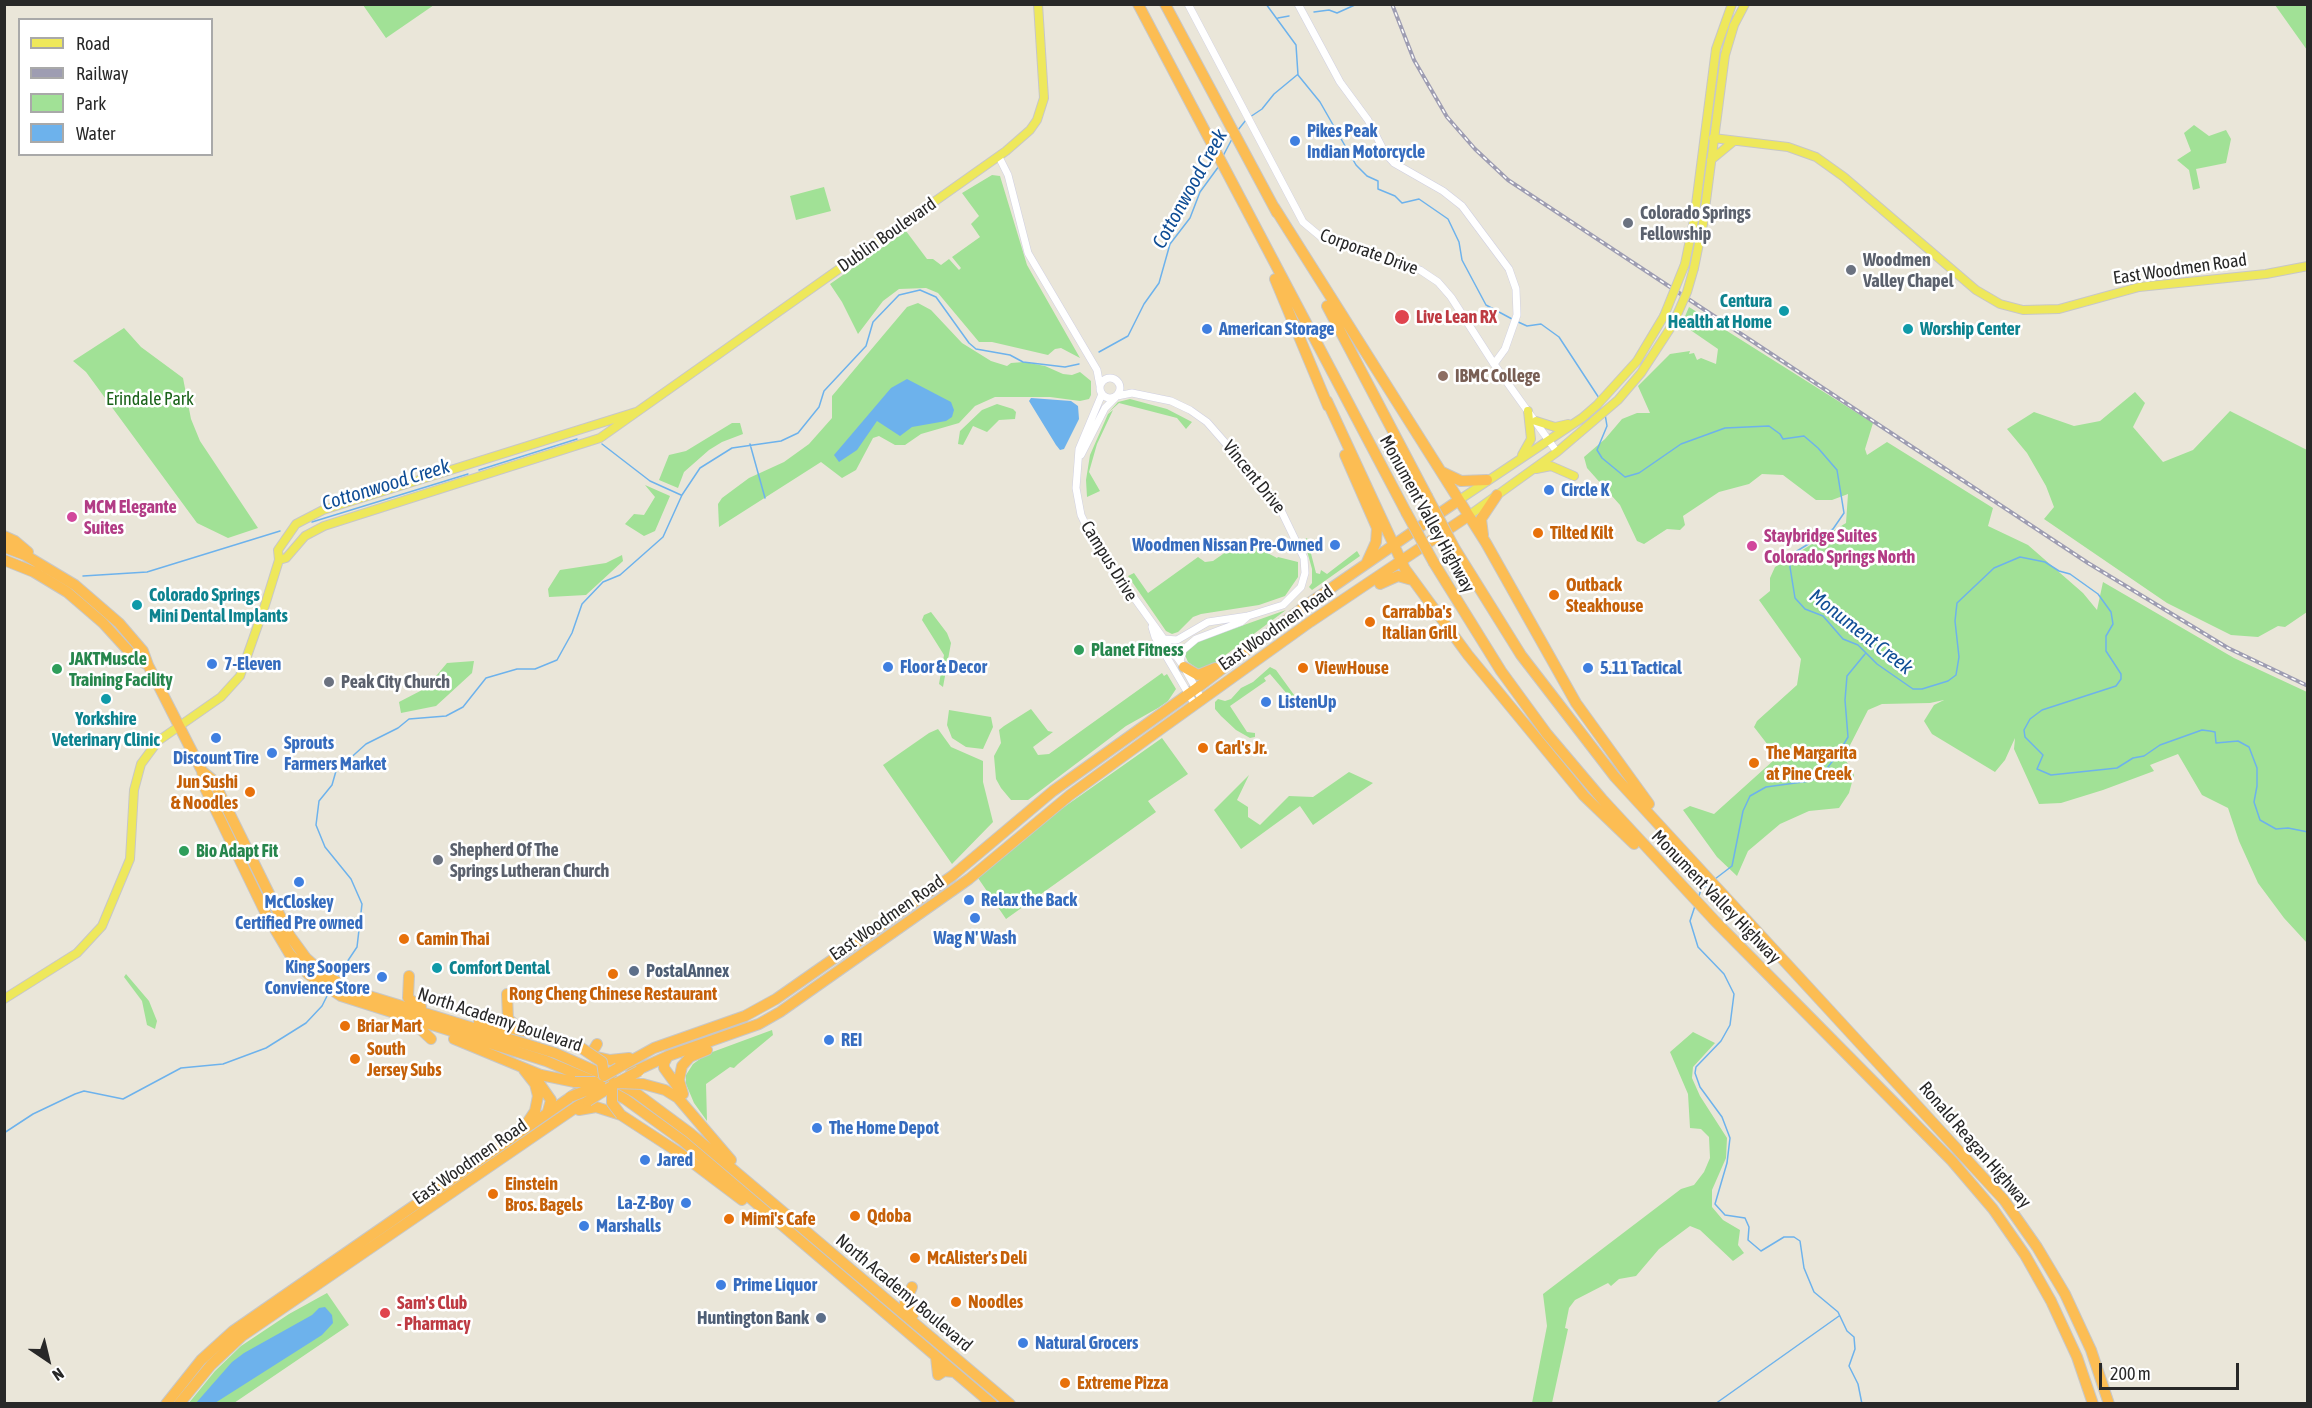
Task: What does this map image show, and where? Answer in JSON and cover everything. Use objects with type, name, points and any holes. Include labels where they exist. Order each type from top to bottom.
[{"type":"highway","name":"Monument Valley Highway","points":[[1138,4],[1252,224],[1406,512],[1482,643],[1547,734],[1602,800],[1773,980]]},
{"type":"highway","name":"Monument Valley Highway","points":[[1165,4],[1455,549],[1492,612],[1540,682],[1616,777],[1792,966]]},
{"type":"highway","points":[[1274,207],[1486,543],[1576,703],[1615,760],[1684,850]]},
{"type":"highway","points":[[1252,224],[1327,401],[1401,561],[1413,580],[1468,655],[1584,796],[1631,841],[1668,870]]},
{"type":"highway","points":[[1327,401],[1342,447],[1377,528],[1376,542],[1365,564]]},
{"type":"highway","points":[[1441,471],[1461,481],[1487,480]]},
{"type":"highway","points":[[1486,543],[1481,530],[1481,519],[1497,495]]},
{"type":"highway","name":"East Woodmen Road","points":[[179,1404],[211,1365],[242,1336],[590,1099],[610,1079],[646,1052],[745,1016],[768,1004],[945,881],[1072,777],[1365,564],[1459,500]]},
{"type":"highway","name":"East Woodmen Road","points":[[166,1404],[201,1360],[226,1336],[548,1112],[575,1090],[639,1071],[668,1056],[759,1024],[787,1008],[911,923],[1070,795],[1342,601],[1468,516]]},
{"type":"highway","points":[[4,536],[15,541],[55,572]]},
{"type":"highway","name":"North Academy Boulevard","points":[[4,547],[55,572],[93,599],[119,623],[143,651],[202,771],[204,786],[275,931],[295,960],[322,979],[354,996],[408,1019],[546,1061],[612,1092],[678,1137],[936,1356],[938,1375],[944,1371],[954,1372],[991,1402]]},
{"type":"highway","name":"North Academy Boulevard","points":[[4,560],[34,573],[67,592],[103,623],[134,657],[148,665]]},
{"type":"highway","points":[[1342,601],[1359,597],[1390,578],[1398,576],[1413,580]]},
{"type":"highway","points":[[1182,664],[1196,675],[1206,674],[1252,641],[1261,639]]},
{"type":"highway","points":[[987,864],[992,855],[1017,830],[1019,820]]},
{"type":"highway","name":"Ronald Reagan Highway","points":[[1792,966],[1979,1169],[2012,1210],[2065,1294],[2087,1341],[2109,1404]]},
{"type":"highway","points":[[410,976],[407,990],[409,1000],[443,1017],[525,1030]]},
{"type":"highway","name":"Ronald Reagan Highway","points":[[1773,980],[1952,1161],[1993,1209],[2025,1255],[2051,1301],[2077,1357],[2093,1404]]},
{"type":"highway","points":[[507,994],[508,1019],[512,1024],[525,1030],[590,1053],[621,1060],[646,1052]]},
{"type":"highway","name":"North Academy Boulevard","points":[[354,996],[443,1017],[531,1044],[590,1053],[622,1085],[669,1116],[1009,1402]]},
{"type":"highway","points":[[768,1004],[774,1009],[787,1008]]},
{"type":"highway","points":[[687,1049],[719,1031],[767,1012],[768,1004]]},
{"type":"highway","points":[[408,1019],[425,1031],[430,1039]]},
{"type":"highway","points":[[408,1019],[575,1090]]},
{"type":"highway","points":[[683,1094],[679,1076],[686,1061],[759,1024]]},
{"type":"highway","points":[[590,1053],[602,1062],[610,1079],[610,1099],[621,1115]]},
{"type":"highway","points":[[668,1056],[664,1068],[720,1150],[771,1196],[790,1219]]},
{"type":"highway","points":[[517,1064],[538,1081],[551,1100],[548,1112]]},
{"type":"highway","points":[[523,1129],[536,1111],[538,1101],[537,1088],[527,1073]]},
{"type":"highway","points":[[610,1079],[665,1090],[678,1098],[706,1130]]},
{"type":"highway","points":[[570,1113],[596,1107],[621,1115],[681,1154],[797,1239]]},
{"type":"highway","points":[[912,1287],[905,1301],[905,1307],[932,1331],[939,1344]]},
{"type":"highway","points":[[991,1402],[1009,1402]]},
{"type":"main road","name":"Dublin Boulevard","points":[[279,560],[286,558],[305,536],[324,526],[588,444],[610,433],[636,412],[999,157],[1030,130],[1037,120],[1044,98],[1038,4]]},
{"type":"main road","points":[[1708,138],[1716,49],[1732,4]]},
{"type":"main road","points":[[1708,138],[1725,55],[1734,25],[1744,4]]},
{"type":"main road","name":"East Woodmen Road","points":[[1708,138],[1788,147],[1816,157],[1844,177],[1976,290],[2000,304],[2023,310],[2059,309],[2139,287],[2266,274],[2307,266]]},
{"type":"main road","name":"East Woodmen Road","points":[[1468,516],[1581,432],[1633,382],[1657,352],[1673,324],[1687,292],[1694,268],[1703,224],[1710,160],[1708,138]]},
{"type":"main road","name":"East Woodmen Road","points":[[1459,500],[1578,420],[1626,375],[1664,316],[1685,264],[1708,138]]},
{"type":"main road","points":[[1710,160],[1734,141]]},
{"type":"main road","points":[[1520,458],[1531,439],[1528,411]]},
{"type":"main road","name":"Dublin Boulevard","points":[[4,999],[82,949],[102,926],[130,859],[134,795],[141,764],[158,741],[221,697],[240,676],[248,659],[279,560],[279,550],[296,524],[314,513],[636,412]]},
{"type":"main road","points":[[1536,422],[1555,427],[1578,420]]},
{"type":"main road","points":[[1533,469],[1551,466],[1574,476]]},
{"type":"street","name":"Corporate Drive","points":[[1188,4],[1296,211],[1311,231],[1336,243],[1420,270],[1438,282],[1451,297],[1494,364],[1557,452]]},
{"type":"street","points":[[1298,4],[1340,82],[1368,120],[1385,153],[1394,163],[1443,191],[1462,206],[1502,256],[1513,277],[1517,315],[1505,349],[1494,364]]},
{"type":"street","points":[[999,157],[1008,175],[1029,253],[1067,322],[1097,370],[1101,390],[1108,398],[1115,397],[1120,385],[1115,379],[1097,370]]},
{"type":"street","points":[[1101,390],[1110,378]]},
{"type":"street","name":"Vincent Drive","points":[[1120,385],[1132,393],[1178,404],[1207,422],[1286,515],[1304,558],[1302,584],[1297,594],[1286,603],[1248,616],[1208,622],[1176,640],[1164,639]]},
{"type":"street","name":"Campus Drive","points":[[1101,390],[1080,446],[1076,491],[1085,527],[1152,627],[1182,664],[1199,703]]},
{"type":"street","name":"Vincent Drive","points":[[1115,397],[1132,393]]},
{"type":"street","name":"Campus Drive","points":[[1081,455],[1105,408],[1115,397]]},
{"type":"street","name":"Vincent Drive","points":[[1182,664],[1184,648],[1200,637],[1240,622],[1248,616]]},
{"type":"street","name":"Campus Drive","points":[[1152,627],[1155,637],[1193,691]]},
{"type":"green space","points":[[363,5],[434,5],[386,38]]},
{"type":"green space","points":[[2275,5],[2307,5],[2307,50]]},
{"type":"green space","points":[[2194,125],[2209,136],[2226,130],[2231,139],[2226,163],[2196,169],[2200,188],[2193,190],[2189,170],[2177,160],[2191,151],[2184,133]]},
{"type":"green space","points":[[992,175],[1000,176],[1027,265],[1080,358],[1061,348],[1055,349],[1048,355],[992,342],[979,342],[938,293],[926,288],[899,289],[883,301],[858,334],[830,284],[906,231],[927,259],[933,259],[941,265],[949,259],[959,270],[961,268],[952,257],[980,237],[971,224],[979,216],[962,193]]},
{"type":"green space","points":[[824,187],[831,211],[796,220],[790,196]]},
{"type":"green space","points":[[918,303],[931,310],[962,343],[991,361],[1007,366],[1011,363],[1024,362],[1045,366],[1063,374],[1072,375],[1080,372],[1091,381],[1089,399],[1080,401],[1050,397],[995,397],[975,406],[959,423],[921,434],[905,445],[895,445],[879,436],[873,438],[856,470],[842,478],[821,462],[719,527],[718,504],[722,498],[749,478],[784,462],[809,444],[832,418],[832,396],[907,307]]},
{"type":"green space","points":[[1689,307],[1873,423],[1865,449],[1867,455],[1887,442],[1993,508],[1988,526],[2028,545],[2083,593],[2097,610],[2103,582],[2234,658],[2307,692],[2307,943],[2284,918],[2258,883],[2239,841],[2228,808],[2202,795],[2178,754],[2150,765],[2154,771],[2103,790],[2061,803],[2039,804],[2014,749],[2015,738],[2005,760],[1995,772],[1932,734],[1924,721],[1934,705],[1944,700],[1930,703],[1882,704],[1868,710],[1844,757],[1854,775],[1849,793],[1839,808],[1809,811],[1780,824],[1748,851],[1737,876],[1717,857],[1683,810],[1690,806],[1714,814],[1774,760],[1771,749],[1754,727],[1757,721],[1797,685],[1801,659],[1759,600],[1770,591],[1770,578],[1775,567],[1846,523],[1848,494],[1832,500],[1816,500],[1783,475],[1762,474],[1749,484],[1719,492],[1683,516],[1685,525],[1680,530],[1667,529],[1644,544],[1637,541],[1620,505],[1587,468],[1584,457],[1605,439],[1622,419],[1637,413],[1650,413],[1638,386],[1670,354],[1690,351],[1689,354],[1694,353],[1697,360],[1701,358],[1716,364],[1718,349],[1686,327],[1683,321]]},
{"type":"green space","name":"Erindale Park","points":[[124,328],[141,347],[183,378],[191,419],[200,441],[258,528],[228,538],[197,523],[86,372],[73,361]]},
{"type":"green space","points":[[2135,392],[2145,403],[2133,427],[2163,462],[2193,450],[2230,411],[2307,450],[2307,612],[2285,627],[2278,626],[2258,637],[2231,635],[2167,603],[2044,519],[2054,507],[2046,486],[2027,453],[2007,429],[2034,412],[2074,426],[2100,421]]},
{"type":"green space","points":[[1130,399],[1167,409],[1192,422],[1186,429],[1177,418],[1119,403],[1108,413],[1118,402]]},
{"type":"green space","points":[[997,404],[1013,409],[1016,412],[1015,419],[999,420],[987,432],[973,426],[963,445],[958,444],[960,431],[982,410]]},
{"type":"green space","points":[[1113,410],[1097,444],[1089,472],[1100,491],[1087,497],[1086,480],[1090,455],[1108,414]]},
{"type":"green space","points":[[732,423],[740,423],[743,434],[709,450],[684,472],[678,488],[659,480],[669,455],[686,451]]},
{"type":"green space","points":[[645,485],[670,496],[655,531],[644,536],[625,524],[634,514],[644,515],[655,497]]},
{"type":"green space","points":[[1307,538],[1316,573],[1320,574],[1321,570],[1327,574],[1357,551],[1360,556],[1312,590],[1309,587],[1312,583],[1312,569],[1304,540]]},
{"type":"green space","points":[[1243,540],[1277,558],[1298,562],[1298,577],[1285,596],[1259,605],[1201,614],[1193,617],[1178,632],[1172,634],[1166,631],[1128,576],[1134,573],[1148,593],[1198,557],[1205,562],[1213,561]]},
{"type":"green space","points":[[622,555],[623,561],[586,595],[549,597],[548,589],[560,570],[606,563]]},
{"type":"green space","points":[[1286,610],[1212,665],[1198,669],[1188,662],[1184,653],[1199,641]]},
{"type":"green space","points":[[931,612],[947,633],[951,643],[943,687],[939,684],[944,655],[922,620],[924,615]]},
{"type":"green space","points":[[474,661],[472,673],[436,706],[401,713],[399,702],[426,688],[447,663]]},
{"type":"green space","points":[[1270,667],[1276,670],[1297,699],[1294,702],[1270,674],[1264,678],[1266,681],[1230,706],[1247,732],[1255,733],[1255,737],[1250,738],[1236,730],[1221,716],[1215,709],[1215,702],[1218,699],[1225,701],[1231,699],[1241,688],[1253,682]]},
{"type":"green space","points":[[1162,673],[1164,676],[1167,674],[1176,689],[1168,701],[1126,726],[1028,800],[1011,800],[1001,788],[996,779],[994,756],[1001,743],[999,730],[1004,726],[1031,709],[1048,731],[1053,732],[1033,747],[1038,755],[1049,754]]},
{"type":"green space","points":[[949,710],[991,717],[993,727],[983,749],[966,747],[952,738],[947,725]]},
{"type":"green space","points":[[938,729],[951,747],[983,761],[983,782],[993,822],[952,864],[883,765]]},
{"type":"green space","points":[[1162,738],[1188,774],[1148,801],[1156,812],[1006,919],[978,878],[1050,817]]},
{"type":"green space","points":[[1349,772],[1373,783],[1313,825],[1300,806],[1241,849],[1214,810],[1249,775],[1237,800],[1248,807],[1248,817],[1260,825],[1289,796],[1313,797]]},
{"type":"green space","points":[[126,974],[149,1001],[157,1021],[155,1029],[147,1025],[142,1001],[124,977]]},
{"type":"green space","points":[[772,1030],[773,1035],[734,1068],[730,1067],[706,1084],[707,1121],[694,1103],[686,1084],[686,1075],[693,1064],[707,1054]]},
{"type":"green space","points":[[1693,1032],[1715,1043],[1693,1067],[1692,1078],[1700,1096],[1727,1138],[1726,1158],[1712,1190],[1712,1207],[1723,1220],[1740,1230],[1738,1245],[1744,1253],[1733,1261],[1700,1230],[1690,1226],[1659,1249],[1636,1276],[1619,1279],[1611,1286],[1608,1283],[1575,1300],[1569,1308],[1565,1328],[1568,1329],[1552,1403],[1532,1403],[1547,1326],[1543,1294],[1681,1189],[1694,1185],[1704,1172],[1710,1158],[1709,1137],[1701,1129],[1690,1128],[1688,1094],[1670,1052]]},
{"type":"green space","points":[[327,1293],[349,1325],[234,1403],[188,1404],[215,1371],[241,1346],[289,1314]]},
{"type":"water","points":[[907,379],[951,402],[954,410],[952,417],[946,421],[912,427],[900,436],[877,421],[857,450],[839,462],[834,455],[891,388]]},
{"type":"water","points":[[1031,398],[1071,401],[1078,406],[1079,419],[1064,449],[1060,450],[1056,445],[1029,401]]},
{"type":"water","points":[[325,1307],[332,1315],[333,1323],[322,1335],[215,1403],[196,1403],[232,1362],[244,1353],[312,1315],[319,1308]]},
{"type":"waterway","name":"Monument Creek","points":[[1266,4],[1296,45],[1298,75],[1320,102],[1356,165],[1367,176],[1378,181],[1378,189],[1395,196],[1402,203],[1419,199],[1448,219],[1459,242],[1462,260],[1486,305],[1512,319]]},
{"type":"waterway","points":[[1314,12],[1329,10],[1337,13],[1357,4]]},
{"type":"waterway","points":[[1278,18],[1289,16]]},
{"type":"waterway","name":"Cottonwood Creek","points":[[1250,117],[1262,109],[1274,94],[1297,75]]},
{"type":"waterway","name":"Cottonwood Creek","points":[[1238,130],[1246,120]]},
{"type":"waterway","name":"Cottonwood Creek","points":[[1223,156],[1232,139]]},
{"type":"waterway","name":"Cottonwood Creek","points":[[1099,352],[1128,336],[1144,304],[1159,283],[1170,244],[1190,218],[1200,192],[1219,166]]},
{"type":"waterway","name":"Cottonwood Creek","points":[[337,977],[357,947],[362,904],[351,879],[325,847],[316,825],[319,801],[332,785],[336,771],[366,744],[398,728],[409,719],[446,716],[463,707],[486,678],[517,669],[535,669],[557,660],[572,633],[582,604],[603,582],[620,575],[663,537],[682,495],[700,468],[732,448],[781,441],[798,433],[819,407],[824,391],[866,346],[873,322],[899,295],[920,290],[936,297],[969,343],[976,349],[1010,355],[1023,362],[1065,367],[1079,364]]},
{"type":"waterway","name":"Monument Creek","points":[[1516,321],[1527,326],[1541,324],[1559,337],[1599,398]]},
{"type":"waterway","name":"Monument Creek","points":[[1605,414],[1607,426],[1597,450],[1602,458],[1625,477],[1639,473],[1681,444],[1725,428],[1769,426],[1783,439],[1804,436],[1818,448],[1837,470],[1844,513],[1833,529],[1792,554],[1790,567],[1795,598],[1805,609],[1823,616],[1843,639],[1858,645],[1877,664],[1913,689],[1922,689],[1948,681],[1956,675],[1959,657],[1955,621],[1957,603],[1994,568],[2020,557],[2045,562],[2059,571],[2070,574],[2098,594],[2111,612],[2113,624],[2106,636],[2106,651],[2121,674],[2121,679],[2116,686],[2042,710],[2030,719],[2024,730],[2025,737],[2043,755],[2037,769],[2051,775],[2117,768],[2133,758],[2144,756],[2160,745],[2202,730],[2215,732],[2216,743],[2238,741],[2249,747],[2257,768],[2254,802],[2260,820],[2276,829],[2288,828],[2308,832]]},
{"type":"waterway","name":"Cottonwood Creek","points":[[479,470],[577,439]]},
{"type":"waterway","name":"Cottonwood Creek","points":[[602,444],[650,481],[681,495]]},
{"type":"waterway","points":[[750,444],[765,498]]},
{"type":"waterway","name":"Cottonwood Creek","points":[[312,522],[468,474]]},
{"type":"waterway","name":"Cottonwood Creek","points":[[83,576],[147,572],[280,531]]},
{"type":"waterway","points":[[1715,879],[1732,866],[1743,811],[1750,796],[1766,787],[1810,781],[1821,776],[1838,754],[1848,737],[1845,700],[1847,676],[1865,654]]},
{"type":"waterway","points":[[1699,896],[1701,889],[1709,884]]},
{"type":"waterway","points":[[1695,906],[1690,921],[1698,947],[1724,974],[1734,994],[1730,1025],[1721,1041],[1696,1067],[1695,1073],[1700,1087],[1722,1117],[1730,1138],[1727,1163],[1715,1204],[1725,1215],[1745,1218],[1749,1227],[1748,1240],[1761,1251],[1784,1237],[1794,1237],[1800,1241],[1804,1268],[1814,1292],[1838,1312],[1847,1331],[1854,1337],[1855,1349],[1849,1366],[1858,1384],[1862,1404]]},
{"type":"waterway","name":"Cottonwood Creek","points":[[4,1133],[33,1114],[84,1091],[123,1099],[181,1068],[223,1064],[266,1048],[306,1023],[322,1006],[329,992]]},
{"type":"waterway","points":[[1715,1404],[1839,1316]]},
{"type":"railway","points":[[1392,4],[1414,60],[1447,117],[1475,149],[1508,180],[2088,563],[2228,648],[2308,686]]},
{"type":"place","name":"Pikes Peak Indian Motorcycle","points":[[1295,141]]},
{"type":"place","name":"Colorado Springs Fellowship","points":[[1628,223]]},
{"type":"place","name":"Woodmen Valley Chapel","points":[[1851,270]]},
{"type":"place","name":"Centura Health at Home","points":[[1784,311]]},
{"type":"place","name":"Live Lean RX","points":[[1402,317]]},
{"type":"place","name":"American Storage","points":[[1207,329]]},
{"type":"place","name":"Worship Center","points":[[1908,329]]},
{"type":"place","name":"IBMC College","points":[[1443,376]]},
{"type":"place","name":"Circle K","points":[[1549,490]]},
{"type":"place","name":"MCM Elegante Suites","points":[[72,517]]},
{"type":"place","name":"Tilted Kilt","points":[[1538,533]]},
{"type":"place","name":"Woodmen Nissan Pre-Owned","points":[[1335,545]]},
{"type":"place","name":"Staybridge Suites Colorado Springs North","points":[[1752,546]]},
{"type":"place","name":"Outback Steakhouse","points":[[1554,595]]},
{"type":"place","name":"Colorado Springs Mini Dental Implants","points":[[137,605]]},
{"type":"place","name":"Carrabba's Italian Grill","points":[[1370,622]]},
{"type":"place","name":"Planet Fitness","points":[[1079,650]]},
{"type":"place","name":"7-Eleven","points":[[212,664]]},
{"type":"place","name":"Floor & Decor","points":[[888,667]]},
{"type":"place","name":"ViewHouse","points":[[1303,668]]},
{"type":"place","name":"5.11 Tactical","points":[[1588,668]]},
{"type":"place","name":"JAKTMuscle Training Facility","points":[[57,669]]},
{"type":"place","name":"Peak City Church","points":[[329,682]]},
{"type":"place","name":"Yorkshire Veterinary Clinic","points":[[106,699]]},
{"type":"place","name":"ListenUp","points":[[1266,702]]},
{"type":"place","name":"Discount Tire","points":[[216,738]]},
{"type":"place","name":"Carl's Jr.","points":[[1203,748]]},
{"type":"place","name":"Sprouts Farmers Market","points":[[272,753]]},
{"type":"place","name":"The Margarita at Pine Creek","points":[[1754,763]]},
{"type":"place","name":"Jun Sushi & Noodles","points":[[250,792]]},
{"type":"place","name":"Bio Adapt Fit","points":[[184,851]]},
{"type":"place","name":"Shepherd Of The Springs Lutheran Church","points":[[438,860]]},
{"type":"place","name":"McCloskey Certified Pre owned","points":[[299,882]]},
{"type":"place","name":"Relax the Back","points":[[969,900]]},
{"type":"place","name":"Wag N' Wash","points":[[975,918]]},
{"type":"place","name":"Camin Thai","points":[[404,939]]},
{"type":"place","name":"Comfort Dental","points":[[437,968]]},
{"type":"place","name":"PostalAnnex","points":[[634,971]]},
{"type":"place","name":"Rong Cheng Chinese Restaurant","points":[[613,974]]},
{"type":"place","name":"King Soopers Convience Store","points":[[382,977]]},
{"type":"place","name":"Briar Mart","points":[[345,1026]]},
{"type":"place","name":"REI","points":[[829,1040]]},
{"type":"place","name":"South Jersey Subs","points":[[355,1059]]},
{"type":"place","name":"The Home Depot","points":[[817,1128]]},
{"type":"place","name":"Jared","points":[[645,1160]]},
{"type":"place","name":"Einstein Bros. Bagels","points":[[493,1194]]},
{"type":"place","name":"La-Z-Boy","points":[[686,1203]]},
{"type":"place","name":"Qdoba","points":[[855,1216]]},
{"type":"place","name":"Mimi's Cafe","points":[[729,1219]]},
{"type":"place","name":"Marshalls","points":[[584,1226]]},
{"type":"place","name":"McAlister's Deli","points":[[915,1258]]},
{"type":"place","name":"Prime Liquor","points":[[721,1285]]},
{"type":"place","name":"Noodles","points":[[956,1302]]},
{"type":"place","name":"Sam's Club - Pharmacy","points":[[385,1313]]},
{"type":"place","name":"Huntington Bank","points":[[821,1318]]},
{"type":"place","name":"Natural Grocers","points":[[1023,1343]]},
{"type":"place","name":"Extreme Pizza","points":[[1065,1383]]}]
